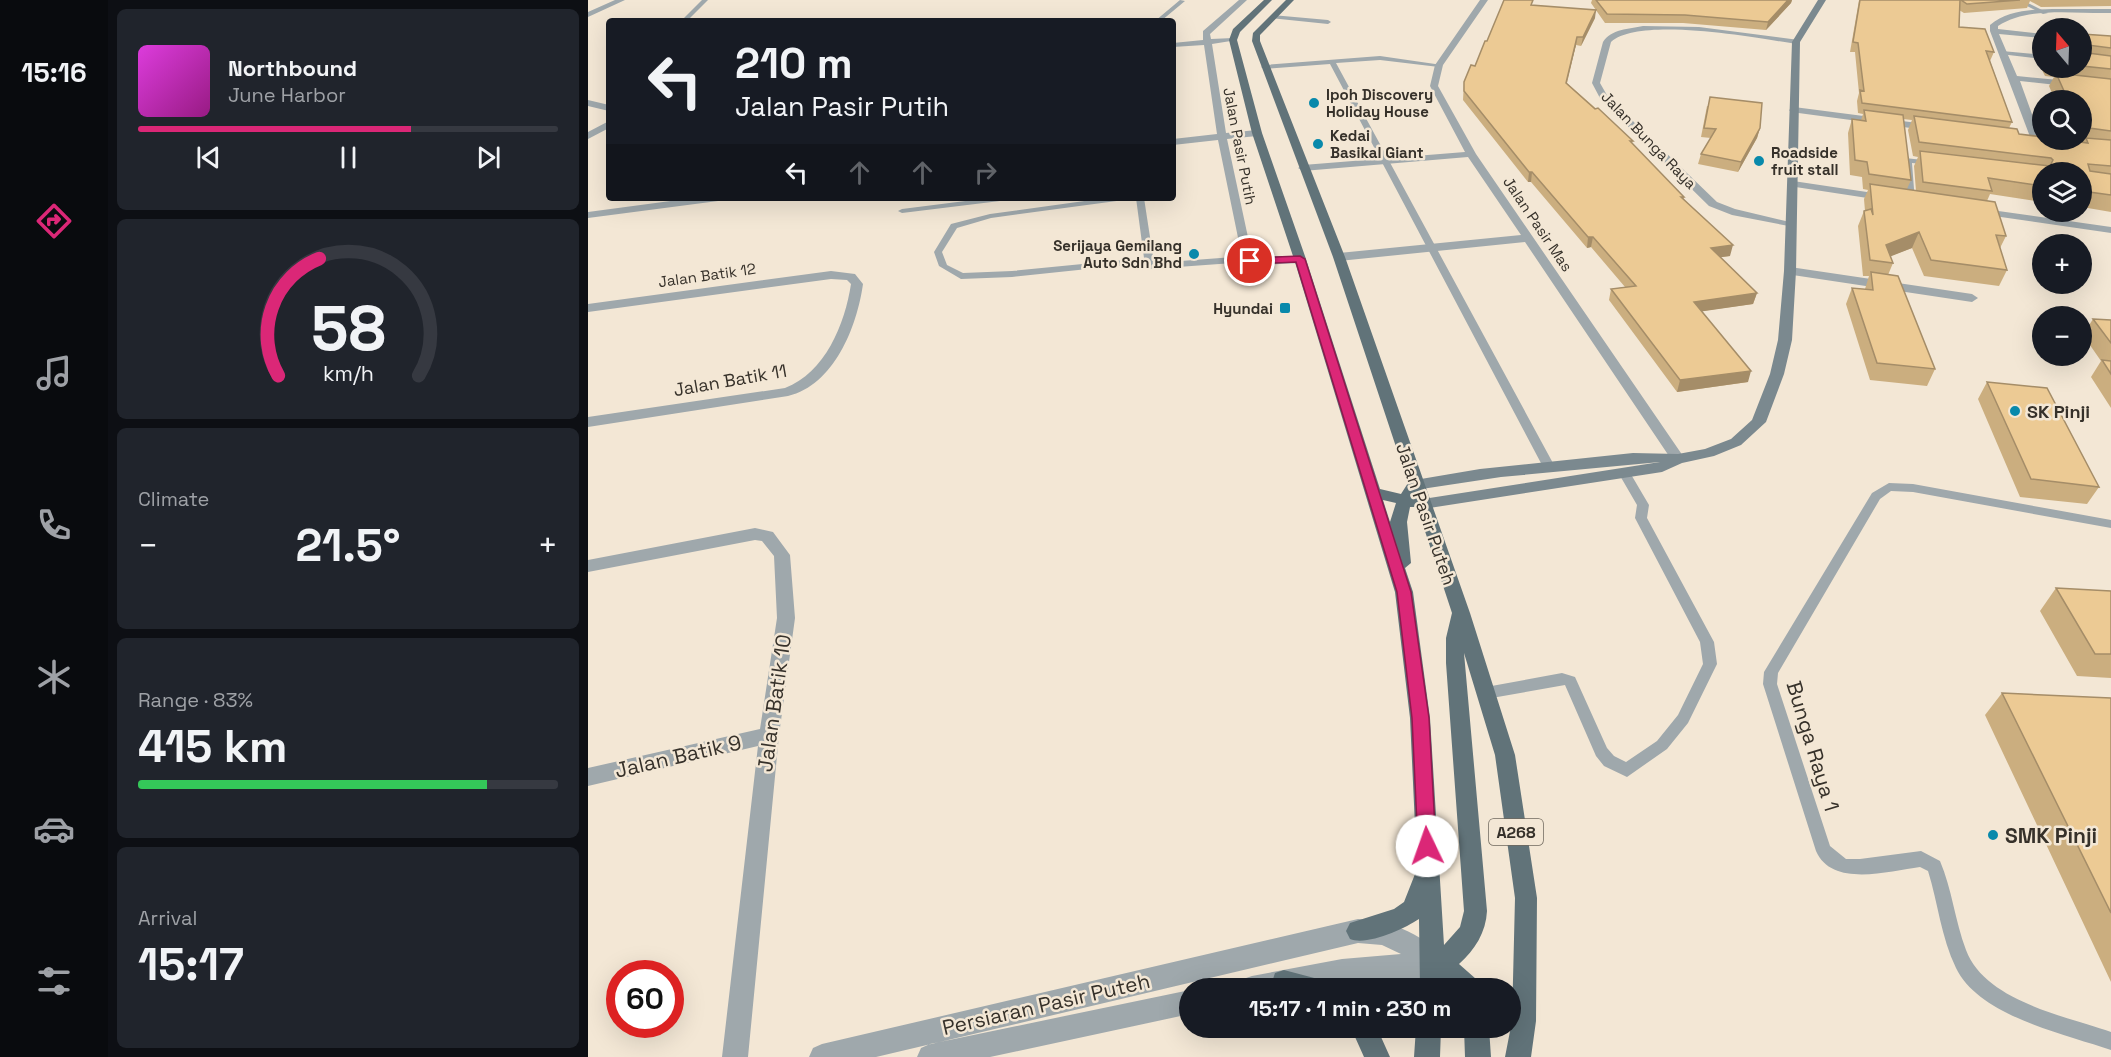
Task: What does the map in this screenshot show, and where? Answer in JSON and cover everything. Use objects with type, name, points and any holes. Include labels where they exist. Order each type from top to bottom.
[{"type":"main road","points":[[1268,0],[1236,31],[1242,38],[1257,133],[1300,259],[1404,592]]},
{"type":"main road","name":"Jalan Pasir Puteh","points":[[1290,0],[1255,38],[1264,67],[1339,257],[1415,485],[1424,504],[1461,613],[1505,755],[1526,898],[1524,1021],[1518,1057]]},
{"type":"main road","points":[[1371,492],[1424,504],[1625,474],[1662,467],[1678,459],[1709,453],[1736,442],[1759,422],[1777,374],[1785,340],[1790,271],[1796,42],[1822,0]]},
{"type":"main road","points":[[1242,38],[1261,18],[1275,15]]},
{"type":"main road","points":[[1432,978],[1420,718],[1404,592],[1398,516],[1405,500],[1415,485],[1463,475],[1548,465],[1589,464],[1659,455],[1678,459]]},
{"type":"main road","points":[[1432,978],[1473,928],[1473,864],[1456,699],[1454,631],[1461,613]]},
{"type":"main road","points":[[1358,932],[1399,919],[1413,910],[1428,867]]},
{"type":"main road","points":[[1432,978],[1450,972],[1456,978]]},
{"type":"main road","points":[[1368,1038],[1377,1057]]},
{"type":"main road","points":[[1427,1057],[1428,1038]]},
{"type":"main road","points":[[1477,1038],[1478,1057]]},
{"type":"street","points":[[588,15],[621,0]]},
{"type":"street","points":[[1207,43],[1206,33],[1243,0]]},
{"type":"street","points":[[1439,64],[1484,0]]},
{"type":"street","points":[[2025,140],[2042,142],[2002,53],[1994,26],[2000,19],[2017,15],[2111,11]]},
{"type":"street","name":"Jalan Bunga Raya","points":[[1790,225],[1732,212],[1713,204],[1604,98],[1596,83],[1608,39],[1617,33],[1663,28],[1796,42]]},
{"type":"street","points":[[1994,31],[2032,35]]},
{"type":"street","points":[[1176,45],[1242,38]]},
{"type":"street","name":"Jalan Pasir Putih","points":[[1207,43],[1222,137],[1247,259]]},
{"type":"street","name":"Jalan Pasir Mas","points":[[1439,64],[1434,86],[1472,154],[1678,459]]},
{"type":"street","points":[[2014,78],[2111,88]]},
{"type":"street","points":[[588,103],[606,107]]},
{"type":"street","points":[[1794,110],[1903,129],[1947,130]]},
{"type":"street","points":[[588,136],[606,126]]},
{"type":"street","points":[[1176,142],[1257,133]]},
{"type":"street","points":[[1303,168],[1472,154]]},
{"type":"street","points":[[1793,183],[1916,203]]},
{"type":"street","points":[[588,215],[695,201]]},
{"type":"street","points":[[1970,210],[2111,230]]},
{"type":"street","points":[[1339,257],[1530,238]]},
{"type":"street","points":[[1247,259],[1258,261],[1300,259]]},
{"type":"street","points":[[1790,271],[1972,298]]},
{"type":"street","name":"Jalan Batik 12","points":[[588,308],[831,275]]},
{"type":"street","name":"Jalan Batik 11","points":[[588,422],[788,392],[807,384],[828,362],[856,297],[858,284],[851,277],[831,275]]},
{"type":"street","name":"Jalan Batik 10","points":[[588,566],[755,534],[767,536],[782,555],[786,618],[769,735],[735,1057]]},
{"type":"street","name":"Jalan Batik 9","points":[[588,777],[769,735]]},
{"type":"street","name":"Persiaran Pasir Puteh","points":[[822,1057],[1358,932],[1383,932],[1413,946],[1432,978]]},
{"type":"street","points":[[1305,978],[1368,966],[1408,965],[1432,978]]},
{"type":"street","name":"Persiaran Pasir Puteh","points":[[930,1057],[1179,1004]]},
{"type":"lane","points":[[687,18],[705,0]]},
{"type":"lane","points":[[2018,0],[2044,13]]},
{"type":"lane","points":[[1162,18],[1182,1]]},
{"type":"lane","points":[[1275,15],[1328,22]]},
{"type":"lane","points":[[2002,53],[2032,56]]},
{"type":"lane","points":[[1264,67],[1395,58],[1439,64]]},
{"type":"lane","points":[[1332,61],[1548,465]]},
{"type":"lane","points":[[1916,203],[1908,155],[1942,164]]},
{"type":"lane","points":[[902,211],[984,201]]},
{"type":"lane","points":[[1102,201],[990,216],[954,226],[938,252],[943,266],[961,276],[1012,274],[1148,260]]},
{"type":"lane","points":[[1140,201],[1150,266],[1247,259]]},
{"type":"lane","points":[[1486,693],[1562,679],[1570,681],[1600,752],[1609,761],[1627,770],[1662,744],[1683,719],[1710,664],[1707,642],[1641,518],[1643,505],[1625,474]]},
{"type":"lane","name":"Bunga Raya 1","points":[[2111,525],[1913,488],[1889,487],[1876,496],[1771,672],[1770,684],[1824,850],[1843,866],[1860,867],[1921,859],[1934,866],[1950,932],[1964,965],[1975,982],[2003,1003],[2111,1041]]},
{"type":"building","points":[[1504,0],[1533,0],[1531,5],[1596,10],[1583,37],[1577,37],[1566,83],[1595,109],[1598,108],[1633,141],[1630,141],[1684,197],[1681,197],[1733,245],[1711,248],[1757,293],[1694,302],[1751,371],[1680,380],[1611,289],[1636,286],[1593,237],[1588,237],[1532,172],[1529,172],[1464,91],[1464,82],[1471,65],[1475,66]]},
{"type":"building","points":[[1596,0],[1788,0],[1768,22],[1685,15],[1607,14]]},
{"type":"building","points":[[1860,0],[1960,0],[1959,27],[1985,29],[1994,52],[1986,51],[2012,122],[1862,103],[1860,90],[1864,91],[1858,43],[1853,42]]},
{"type":"building","points":[[1961,0],[2020,0],[1967,4]]},
{"type":"building","points":[[2092,35],[2111,36],[2111,48],[2092,46]]},
{"type":"building","points":[[2092,54],[2111,56],[2111,69],[2092,67]]},
{"type":"building","points":[[2058,78],[2111,79],[2111,131],[2092,128],[2092,90],[2064,90]]},
{"type":"building","points":[[1710,97],[1762,103],[1760,128],[1741,162],[1701,154],[1716,129],[1704,128]]},
{"type":"building","points":[[1864,110],[1903,115],[1911,180],[1869,174],[1867,162],[1855,160],[1852,119],[1866,121]]},
{"type":"building","points":[[1914,116],[2017,129],[2019,134],[2032,136],[2032,150],[2092,150],[2092,138],[2111,140],[2111,166],[2092,164],[2092,162],[2052,162],[2051,158],[1919,142]]},
{"type":"building","points":[[1920,151],[2032,164],[2032,184],[1988,178],[1992,191],[1923,182]]},
{"type":"building","points":[[2092,171],[2111,174],[2111,195],[2092,192]]},
{"type":"building","points":[[1870,184],[1995,202],[2006,236],[1996,235],[2007,270],[1931,260],[1919,232],[1886,245],[1893,263],[1870,260],[1864,211],[1871,209],[1873,215]]},
{"type":"building","points":[[1871,272],[1898,276],[1935,369],[1877,363],[1852,288],[1873,290]]},
{"type":"building","points":[[2093,319],[2111,320],[2111,343]]},
{"type":"building","points":[[2102,360],[2111,361],[2111,374]]},
{"type":"building","points":[[1987,382],[2047,388],[2099,487],[2031,479]]},
{"type":"building","points":[[2056,588],[2111,591],[2111,654],[2095,654]]},
{"type":"building","points":[[2002,693],[2111,698],[2111,913]]},
{"type":"place","name":"Ipoh Discovery Holiday House","points":[[1314,103]]},
{"type":"place","name":"Kedai Basikal Giant","points":[[1318,144]]},
{"type":"place","name":"Roadside fruit stall","points":[[1759,161]]},
{"type":"place","name":"Serijaya Gemilang Auto Sdn Bhd","points":[[1194,254]]},
{"type":"place","name":"Hyundai","points":[[1285,308]]},
{"type":"place","name":"SK Pinji","points":[[2015,411]]},
{"type":"place","name":"SMK Pinji","points":[[1993,835]]},
{"type":"route","points":[[1250,261],[1300,259],[1404,592],[1420,718],[1427,846]]}]
